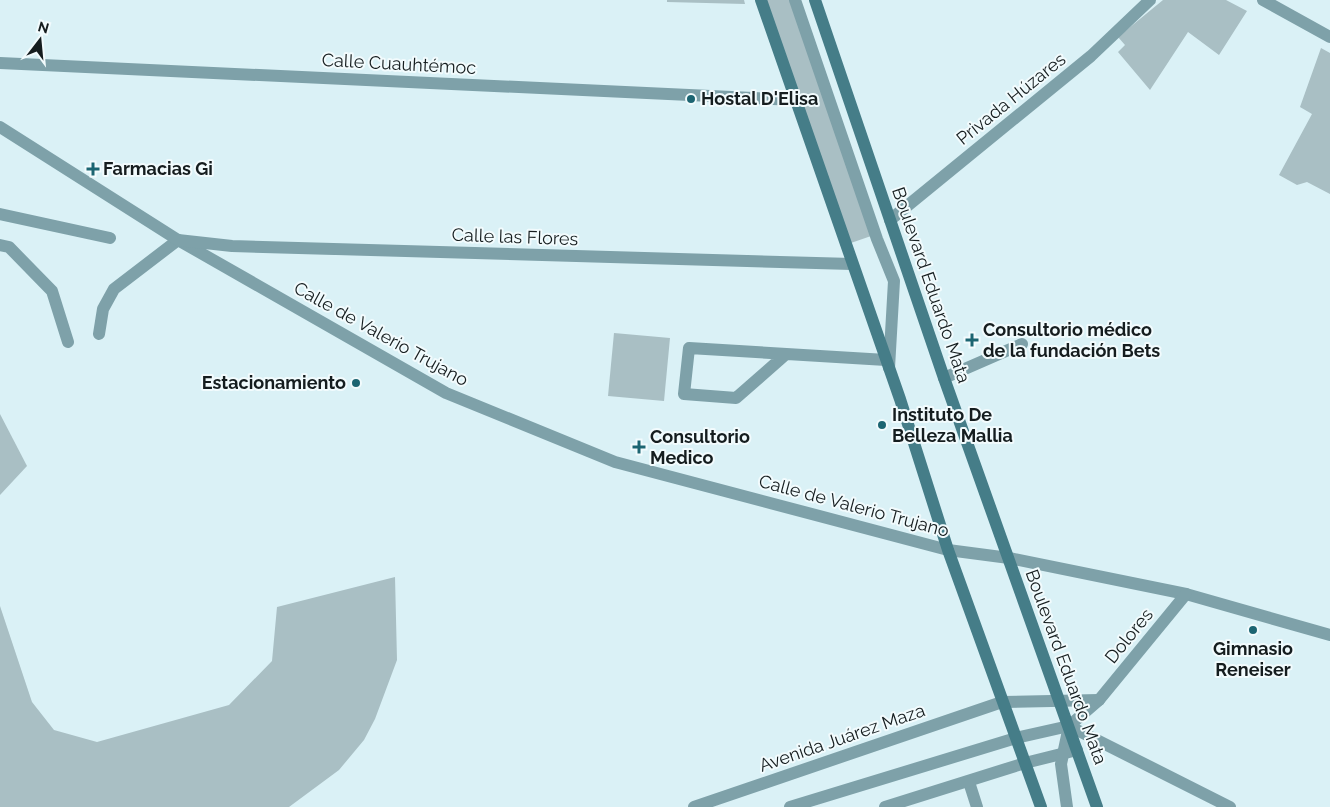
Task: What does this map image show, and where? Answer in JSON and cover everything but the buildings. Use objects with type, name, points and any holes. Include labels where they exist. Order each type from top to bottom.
[{"type":"main road","points":[[761,0],[888,364],[948,550],[1041,807]]},
{"type":"main road","name":"Boulevard Eduardo Mata","points":[[815,0],[944,378],[1097,807]]},
{"type":"street","points":[[785,355],[736,398],[684,394],[689,348],[785,355],[888,364],[894,281],[877,239],[795,0]]},
{"type":"street","name":"Privada Húzares","points":[[890,220],[1091,56],[1150,0]]},
{"type":"street","points":[[1263,0],[1330,37]]},
{"type":"street","name":"Calle Cuauhtémoc","points":[[0,63],[796,100]]},
{"type":"street","name":"Calle de Valerio Trujano","points":[[0,127],[178,240],[446,393],[615,462],[948,550],[1009,558],[1186,594],[1330,635]]},
{"type":"street","points":[[0,214],[110,238]]},
{"type":"street","points":[[99,334],[103,309],[114,289],[178,240]]},
{"type":"street","name":"Calle las Flores","points":[[178,240],[232,246],[852,264]]},
{"type":"street","points":[[0,245],[9,247],[52,291],[68,342]]},
{"type":"street","points":[[944,378],[1022,344]]},
{"type":"street","name":"Dolores","points":[[1069,726],[1099,700],[1186,594]]},
{"type":"street","points":[[1059,700],[1099,700]]},
{"type":"street","name":"Avenida Juárez Maza","points":[[694,807],[1002,702],[1059,700]]},
{"type":"street","points":[[1066,807],[1062,764],[1069,726]]},
{"type":"street","points":[[790,807],[1016,738],[1069,726],[1230,807]]},
{"type":"street","points":[[885,807],[970,782],[1025,763],[1077,750]]},
{"type":"street","points":[[970,782],[978,807]]},
{"type":"place","name":"Hostal D'Elisa","points":[[691,99]]},
{"type":"place","name":"Farmacias Gi","points":[[93,169]]},
{"type":"place","name":"Consultorio médico de la fundación Bets","points":[[972,340]]},
{"type":"place","name":"Estacionamiento","points":[[356,383]]},
{"type":"place","name":"Instituto De Belleza Mallia","points":[[882,425]]},
{"type":"place","name":"Consultorio Medico","points":[[639,447]]},
{"type":"place","name":"Gimnasio Reneiser","points":[[1253,630]]}]
